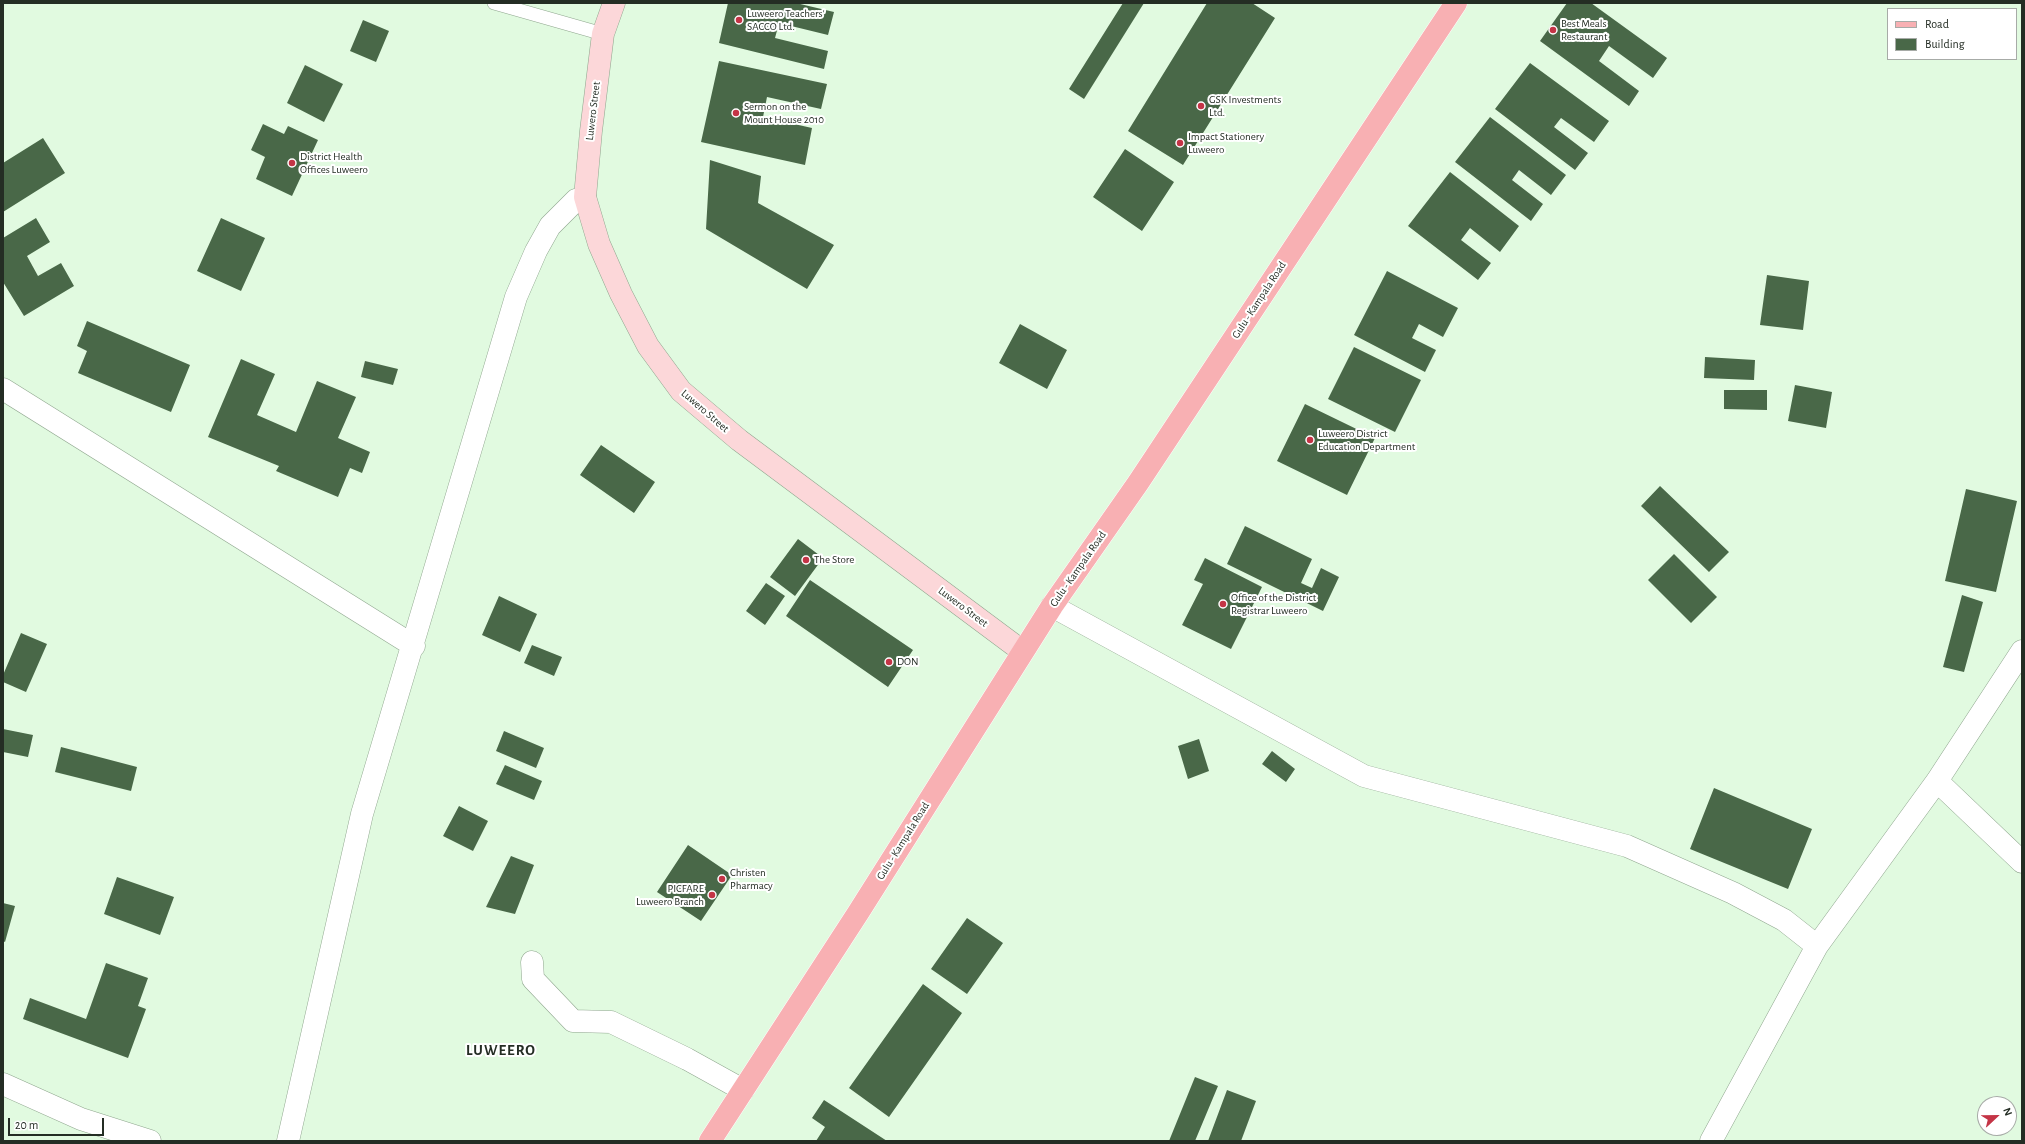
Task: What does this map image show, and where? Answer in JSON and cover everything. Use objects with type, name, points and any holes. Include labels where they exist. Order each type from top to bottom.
[{"type":"main road","name":"Luwero Street","points":[[614,3],[603,34],[591,131],[585,197],[599,244],[621,294],[648,346],[681,391],[739,440],[1022,651]]},
{"type":"main road","name":"Gulu - Kampala Road","points":[[710,1141],[858,913],[1022,651],[1138,483],[1456,3]]},
{"type":"street","points":[[288,1141],[362,814],[414,646],[516,297],[536,251],[550,226],[576,200],[585,197]]},
{"type":"street","points":[[3,389],[414,646]]},
{"type":"street","points":[[1052,606],[1364,776],[1627,846],[1733,893],[1784,920],[1817,946]]},
{"type":"street","points":[[1711,1141],[1817,946],[1937,781],[2022,651]]},
{"type":"street","points":[[1937,781],[2022,862]]},
{"type":"street","points":[[532,962],[533,979],[573,1021],[612,1022],[687,1059],[743,1090]]},
{"type":"street","points":[[3,1084],[81,1119],[150,1141]]},
{"type":"lane","points":[[494,3],[603,34]]},
{"type":"building","points":[[728,3],[796,3],[834,12],[828,35],[779,23],[775,38],[828,51],[824,69],[719,43]]},
{"type":"building","points":[[1123,3],[1144,3],[1084,99],[1069,89]]},
{"type":"building","points":[[1207,3],[1252,3],[1275,18],[1183,165],[1128,131]]},
{"type":"building","points":[[1567,3],[1591,3],[1667,58],[1653,78],[1609,46],[1599,61],[1639,91],[1629,106],[1540,41]]},
{"type":"building","points":[[363,20],[389,31],[376,62],[350,51]]},
{"type":"building","name":"Sermon on the Mount House 2010","points":[[719,61],[827,84],[821,109],[767,97],[763,117],[812,128],[805,165],[701,142]]},
{"type":"building","points":[[1530,63],[1609,121],[1594,142],[1561,118],[1554,127],[1588,153],[1575,170],[1495,109]]},
{"type":"building","points":[[305,65],[343,84],[324,122],[287,103]]},
{"type":"building","points":[[1490,117],[1566,175],[1551,195],[1519,170],[1512,180],[1543,204],[1531,221],[1455,162]]},
{"type":"building","points":[[263,124],[284,134],[288,126],[318,140],[292,196],[256,179],[265,157],[251,150]]},
{"type":"building","points":[[43,138],[65,173],[3,212],[3,163]]},
{"type":"building","points":[[1125,149],[1174,182],[1142,231],[1093,197]]},
{"type":"building","points":[[710,160],[761,176],[758,203],[834,245],[807,289],[706,229]]},
{"type":"building","points":[[1450,172],[1519,226],[1500,252],[1470,228],[1461,240],[1491,263],[1478,280],[1408,226]]},
{"type":"building","points":[[36,218],[50,242],[27,256],[38,276],[61,263],[74,286],[24,316],[3,282],[3,238]]},
{"type":"building","points":[[221,218],[265,238],[241,291],[197,271]]},
{"type":"building","points":[[1387,271],[1458,308],[1443,337],[1419,324],[1412,338],[1436,350],[1425,372],[1354,335]]},
{"type":"building","points":[[1767,275],[1809,281],[1803,330],[1760,325]]},
{"type":"building","points":[[87,321],[190,365],[171,412],[78,373],[87,351],[77,346]]},
{"type":"building","points":[[1020,324],[1067,350],[1047,389],[999,363]]},
{"type":"building","points":[[1354,347],[1421,380],[1395,432],[1328,399]]},
{"type":"building","points":[[1705,357],[1755,360],[1754,380],[1704,378]]},
{"type":"building","points":[[241,359],[275,374],[257,415],[296,432],[317,381],[356,397],[338,438],[370,452],[362,473],[350,468],[338,497],[276,471],[279,466],[208,437]]},
{"type":"building","points":[[365,361],[398,369],[393,385],[361,377]]},
{"type":"building","points":[[1795,385],[1832,392],[1826,428],[1788,421]]},
{"type":"building","points":[[1724,390],[1767,390],[1767,410],[1724,409]]},
{"type":"building","points":[[1305,404],[1375,438],[1347,495],[1277,461]]},
{"type":"building","points":[[601,445],[655,482],[634,513],[580,475]]},
{"type":"building","points":[[1660,486],[1729,552],[1709,572],[1641,506]]},
{"type":"building","points":[[1966,489],[2017,501],[1996,592],[1945,581]]},
{"type":"building","points":[[1245,526],[1312,559],[1301,583],[1312,588],[1321,568],[1339,577],[1323,611],[1227,564]]},
{"type":"building","points":[[798,539],[823,558],[795,596],[770,577]]},
{"type":"building","points":[[1674,554],[1717,597],[1691,623],[1648,580]]},
{"type":"building","points":[[1205,558],[1262,587],[1231,649],[1182,625],[1203,584],[1194,580]]},
{"type":"building","points":[[810,580],[913,650],[888,687],[786,616]]},
{"type":"building","points":[[766,583],[785,596],[765,625],[746,611]]},
{"type":"building","points":[[1962,595],[1983,602],[1964,672],[1943,667]]},
{"type":"building","points":[[499,596],[537,614],[520,652],[482,635]]},
{"type":"building","points":[[21,633],[47,644],[26,692],[3,682],[3,675]]},
{"type":"building","points":[[532,645],[562,657],[554,676],[524,663]]},
{"type":"building","points":[[3,729],[33,735],[28,757],[3,752]]},
{"type":"building","points":[[504,731],[544,748],[536,768],[496,751]]},
{"type":"building","points":[[1199,739],[1209,771],[1188,779],[1178,746]]},
{"type":"building","points":[[61,747],[137,767],[131,791],[55,772]]},
{"type":"building","points":[[1272,751],[1295,769],[1286,782],[1262,764]]},
{"type":"building","points":[[505,765],[542,781],[534,800],[496,784]]},
{"type":"building","points":[[1714,788],[1812,829],[1788,889],[1690,849]]},
{"type":"building","points":[[459,806],[488,821],[473,851],[443,836]]},
{"type":"building","points":[[688,845],[732,875],[701,921],[657,892]]},
{"type":"building","points":[[511,856],[534,865],[515,914],[486,907]]},
{"type":"building","points":[[117,877],[174,897],[160,935],[104,914]]},
{"type":"building","points":[[3,903],[15,906],[5,942],[3,941]]},
{"type":"building","points":[[967,918],[1003,943],[967,994],[931,969]]},
{"type":"building","points":[[106,963],[148,978],[138,1006],[146,1009],[128,1058],[23,1019],[30,998],[86,1019]]},
{"type":"building","points":[[923,984],[962,1013],[889,1117],[849,1088]]},
{"type":"building","points":[[1195,1077],[1218,1086],[1195,1141],[1169,1141]]},
{"type":"building","points":[[1227,1090],[1256,1101],[1241,1141],[1208,1141]]},
{"type":"building","points":[[824,1100],[887,1141],[816,1141],[825,1127],[812,1118]]},
{"type":"place","name":"Luweero Teachers' SACCO Ltd.","points":[[739,20]]},
{"type":"place","name":"Best Meals Restaurant","points":[[1553,30]]},
{"type":"place","name":"GSK Investments Ltd.","points":[[1201,106]]},
{"type":"place","name":"Sermon on the Mount House 2010","points":[[736,113]]},
{"type":"place","name":"Impact Stationery Luweero","points":[[1180,143]]},
{"type":"place","name":"District Health Offices Luweero","points":[[292,163]]},
{"type":"place","name":"Luweero District Education Department","points":[[1310,440]]},
{"type":"place","name":"The Store","points":[[806,560]]},
{"type":"place","name":"Office of the District Registrar Luweero","points":[[1223,604]]},
{"type":"place","name":"DON","points":[[889,662]]},
{"type":"place","name":"Christen Pharmacy","points":[[722,879]]},
{"type":"place","name":"PICFARE Luweero Branch","points":[[712,895]]},
{"type":"district","name":"LUWEERO","points":[[501,1050]]}]
